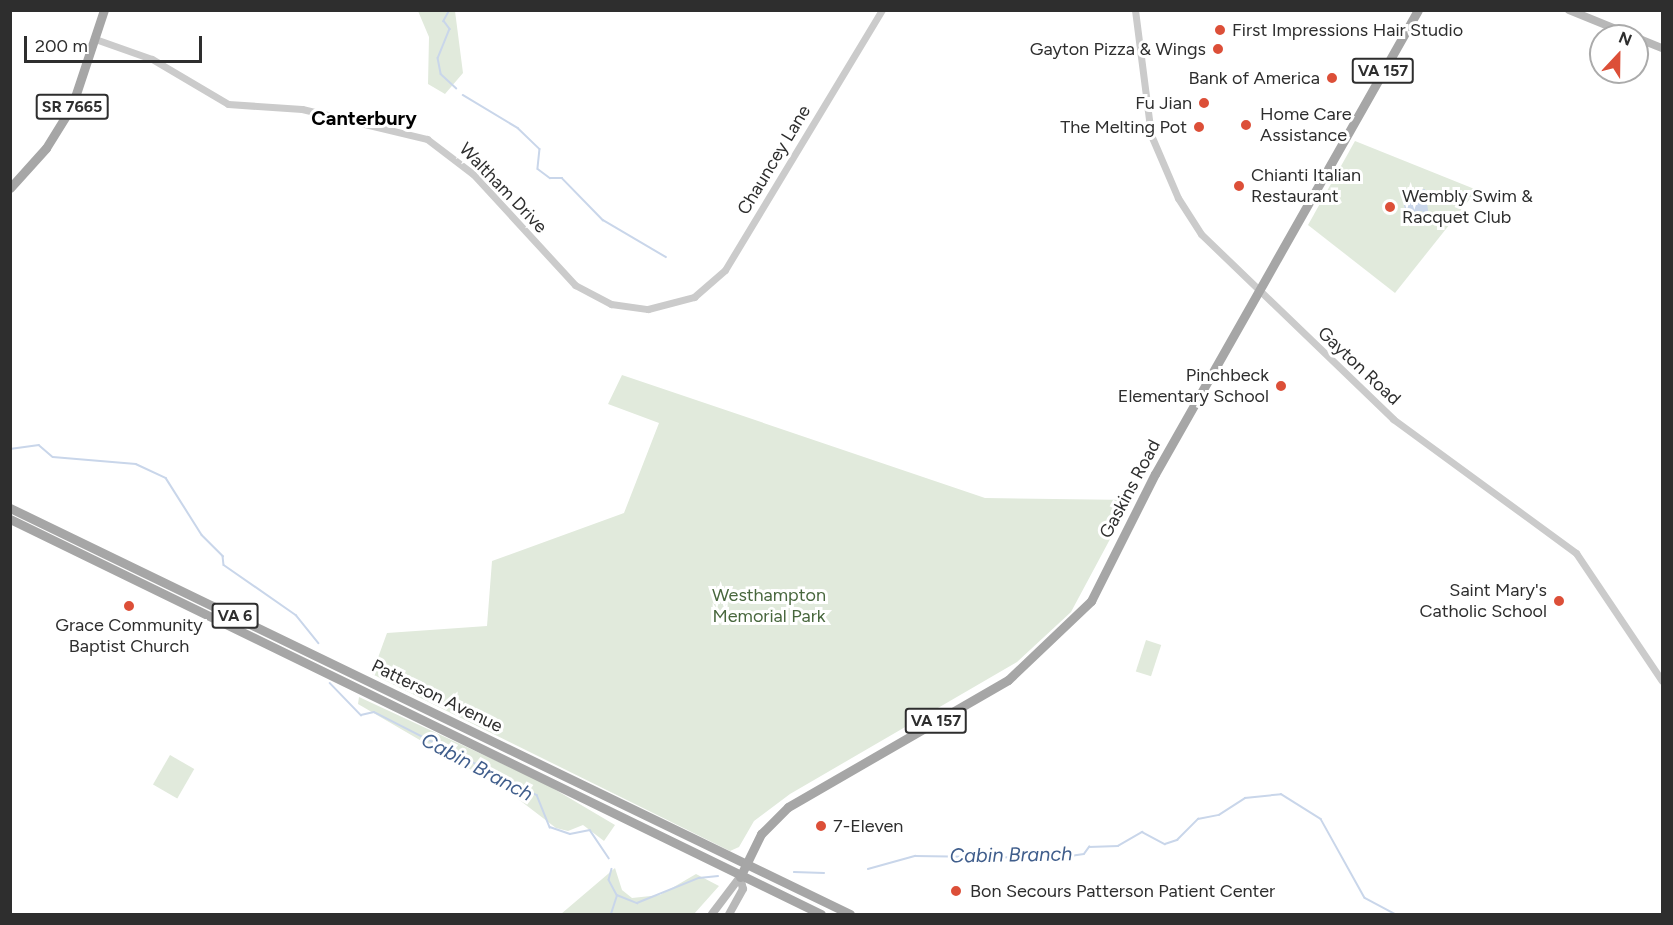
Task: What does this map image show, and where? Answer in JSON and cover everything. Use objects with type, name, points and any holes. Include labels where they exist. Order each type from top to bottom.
[{"type":"main road","name":"SR 7665","points":[[10,188],[64,120],[98,40],[104,10]]},
{"type":"main road","name":"Gaskins Road","points":[[746,864],[761,834],[788,807],[1008,680],[1077,618],[1258,292],[1419,10]]},
{"type":"main road","points":[[1569,10],[1603,24]]},
{"type":"main road","name":"Patterson Avenue","points":[[10,508],[850,915]]},
{"type":"main road","name":"Patterson Avenue","points":[[10,519],[821,915]]},
{"type":"main road","name":"VA 157","points":[[740,877],[746,864]]},
{"type":"main road","points":[[712,915],[740,877]]},
{"type":"main road","points":[[729,915],[743,889],[740,877]]},
{"type":"street","name":"Chauncey Lane","points":[[672,306],[704,290],[725,270],[882,10]]},
{"type":"street","name":"Gayton Road","points":[[1134,10],[1148,121],[1164,170],[1201,234],[1258,292],[1438,456],[1576,554],[1662,681]]},
{"type":"street","name":"Waltham Drive","points":[[98,40],[152,59],[228,104],[313,111],[427,139],[473,174],[580,288],[621,307],[672,306]]},
{"type":"green space","points":[[418,11],[455,11],[463,73],[445,94],[428,84],[429,37]]},
{"type":"green space","name":"Wembly Swim & Racquet Club","points":[[1355,141],[1477,190],[1395,293],[1308,225]]},
{"type":"green space","name":"Westhampton Memorial Park","points":[[622,375],[985,498],[1131,500],[1071,612],[1017,662],[790,794],[754,821],[739,847],[730,851],[372,674],[387,633],[487,626],[492,561],[624,513],[659,423],[608,404]]},
{"type":"green space","points":[[1146,640],[1161,645],[1151,676],[1136,671]]},
{"type":"green space","points":[[359,697],[544,783],[615,825],[604,841],[583,825],[568,831],[556,828],[509,792],[358,704]]},
{"type":"green space","points":[[170,755],[194,769],[177,798],[153,784]]},
{"type":"green space","points":[[615,868],[622,890],[632,898],[660,895],[696,874],[719,886],[694,914],[561,914]]},
{"type":"water","points":[[1425,189],[1429,217],[1423,218],[1422,211],[1406,213],[1403,201],[1417,198],[1416,190]]},
{"type":"waterway","points":[[450,10],[444,21],[450,29],[438,58],[441,74],[456,88]]},
{"type":"waterway","points":[[463,95],[518,128],[540,149],[538,169],[550,178],[562,178],[603,220],[666,257]]},
{"type":"waterway","name":"Cabin Branch","points":[[10,449],[39,445],[53,457],[136,464],[166,478],[202,535],[223,556],[224,565],[296,615],[319,643]]},
{"type":"waterway","name":"Cabin Branch","points":[[330,683],[361,715],[374,712],[537,795],[550,827],[570,834],[590,830],[609,858]]},
{"type":"waterway","name":"Cabin Branch","points":[[868,869],[915,856],[1056,858],[1084,854],[1089,847],[1118,846],[1142,832],[1165,844],[1177,840],[1198,819],[1219,815],[1245,798],[1281,794],[1321,819],[1365,898],[1395,914]]},
{"type":"waterway","name":"Cabin Branch","points":[[612,869],[609,880],[617,895],[637,903],[699,878],[718,876]]},
{"type":"waterway","name":"Cabin Branch","points":[[794,872],[824,873]]},
{"type":"waterway","points":[[611,914],[617,896]]},
{"type":"place","name":"First Impressions Hair Studio","points":[[1220,30]]},
{"type":"place","name":"Gayton Pizza & Wings","points":[[1218,49]]},
{"type":"place","name":"Bank of America","points":[[1332,78]]},
{"type":"place","name":"Fu Jian","points":[[1204,103]]},
{"type":"place","name":"Home Care Assistance","points":[[1246,125]]},
{"type":"place","name":"The Melting Pot","points":[[1199,127]]},
{"type":"place","name":"Chianti Italian Restaurant","points":[[1239,186]]},
{"type":"place","name":"Wembly Swim & Racquet Club","points":[[1390,207]]},
{"type":"place","name":"Pinchbeck Elementary School","points":[[1281,386]]},
{"type":"place","name":"Saint Mary's Catholic School","points":[[1559,601]]},
{"type":"place","name":"Grace Community Baptist Church","points":[[129,606]]},
{"type":"place","name":"7-Eleven","points":[[821,826]]},
{"type":"place","name":"Bon Secours Patterson Patient Center","points":[[956,891]]},
{"type":"district","name":"Canterbury","points":[[364,118]]}]
